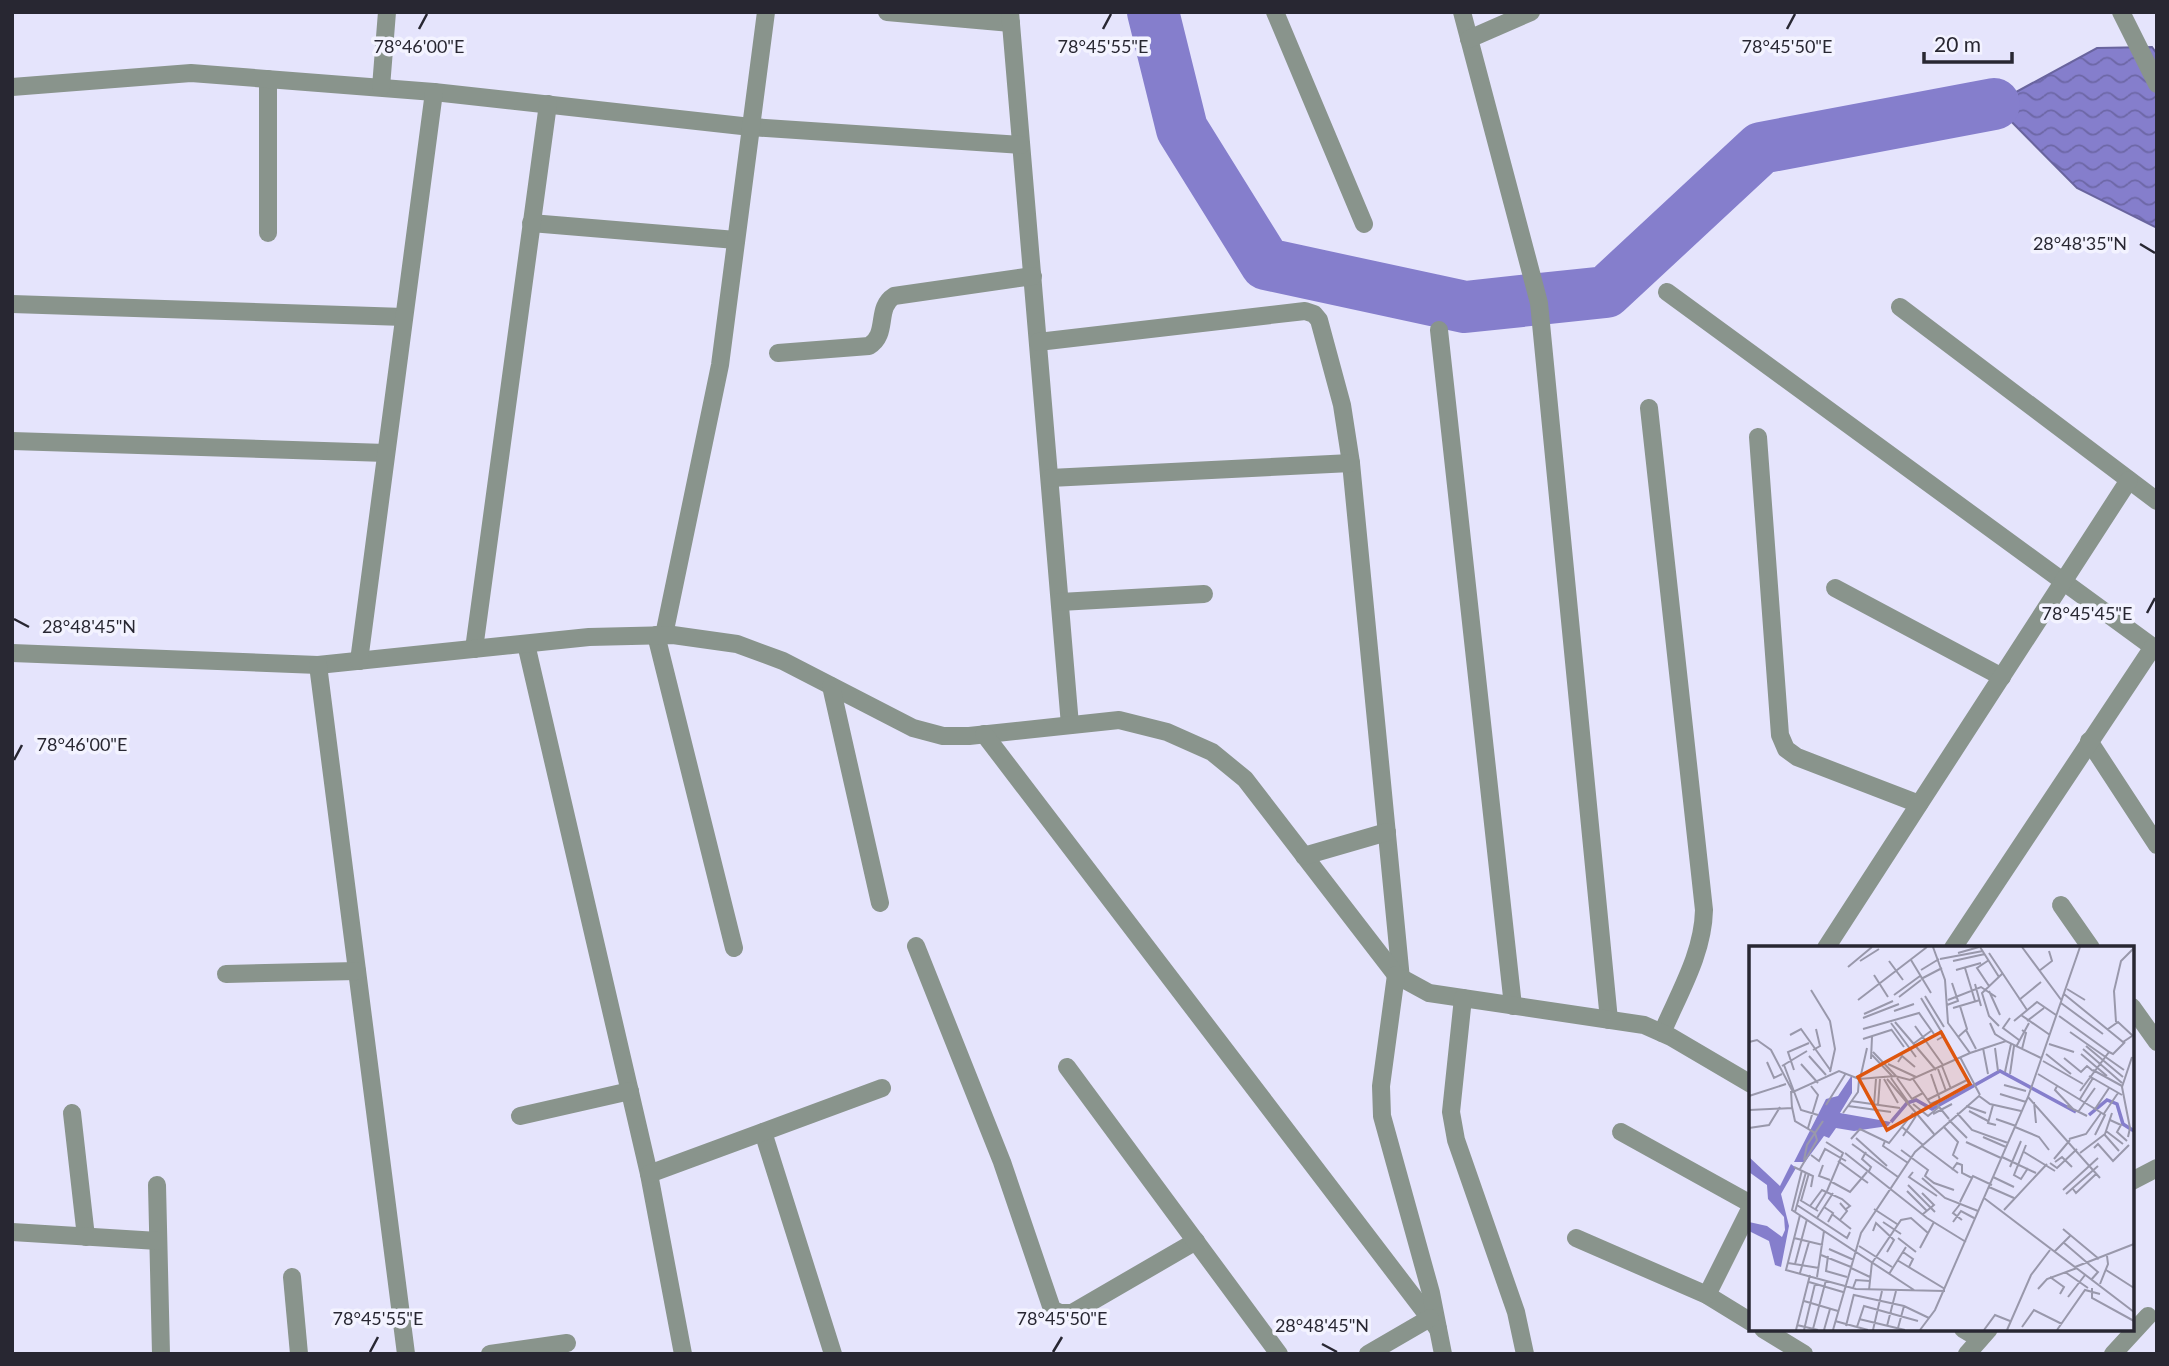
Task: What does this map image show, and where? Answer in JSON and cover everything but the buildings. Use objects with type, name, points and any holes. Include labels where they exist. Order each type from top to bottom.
[{"type":"street","points":[[381,88],[387,12]]},
{"type":"street","points":[[734,948],[660,635],[720,365],[766,12]]},
{"type":"street","points":[[887,12],[1011,18],[1070,725]]},
{"type":"street","points":[[1275,12],[1364,224]]},
{"type":"street","points":[[1462,12],[1539,303],[1609,1020]]},
{"type":"street","points":[[1469,39],[1531,12]]},
{"type":"street","points":[[2121,12],[2157,84]]},
{"type":"street","points":[[12,87],[170,74],[268,79],[433,92],[751,127],[1021,145]]},
{"type":"street","points":[[268,79],[268,233]]},
{"type":"street","points":[[359,661],[433,92]]},
{"type":"street","points":[[474,649],[548,104]]},
{"type":"street","points":[[531,223],[736,240]]},
{"type":"street","points":[[778,353],[869,346],[876,342],[881,334],[884,306],[887,300],[894,296],[1033,276]]},
{"type":"street","points":[[1667,292],[2155,649],[2089,741],[1954,946]]},
{"type":"street","points":[[12,304],[404,317]]},
{"type":"street","points":[[1900,307],[2157,501]]},
{"type":"street","points":[[1038,342],[1305,312],[1314,314],[1319,320],[1342,405],[1351,463],[1387,832],[1398,977],[1381,1086],[1382,1116],[1443,1354]]},
{"type":"street","points":[[1439,330],[1513,1006]]},
{"type":"street","points":[[1649,408],[1704,910],[1704,930],[1699,951],[1662,1033]]},
{"type":"street","points":[[1758,437],[1780,735],[1786,749],[1797,757],[1919,804]]},
{"type":"street","points":[[12,441],[386,453]]},
{"type":"street","points":[[1049,478],[1351,463]]},
{"type":"street","points":[[1827,946],[2129,480]]},
{"type":"street","points":[[1835,588],[2002,677]]},
{"type":"street","points":[[1060,602],[1205,594]]},
{"type":"street","points":[[12,653],[318,665],[589,637],[660,635],[737,644],[783,661],[913,728],[943,736],[1119,720],[1167,732],[1212,752],[1245,779],[1398,977],[1429,993],[1644,1025],[1748,1075]]},
{"type":"street","points":[[526,644],[649,1174],[683,1354]]},
{"type":"street","points":[[318,665],[406,1354]]},
{"type":"street","points":[[831,686],[880,903]]},
{"type":"street","points":[[984,734],[1434,1323]]},
{"type":"street","points":[[2089,741],[2157,845]]},
{"type":"street","points":[[1304,856],[1387,832]]},
{"type":"street","points":[[2061,905],[2090,946]]},
{"type":"street","points":[[916,946],[1002,1162],[1052,1308],[1060,1313],[1072,1313],[1196,1241]]},
{"type":"street","points":[[226,974],[357,971]]},
{"type":"street","points":[[1464,998],[1451,1112],[1456,1140],[1516,1312],[1525,1354]]},
{"type":"street","points":[[2134,1010],[2157,1042]]},
{"type":"street","points":[[1067,1067],[1279,1354]]},
{"type":"street","points":[[649,1174],[882,1088]]},
{"type":"street","points":[[520,1116],[630,1091]]},
{"type":"street","points":[[72,1113],[86,1237]]},
{"type":"street","points":[[763,1132],[833,1354]]},
{"type":"street","points":[[1621,1132],[1749,1204]]},
{"type":"street","points":[[2134,1180],[2157,1168]]},
{"type":"street","points":[[157,1185],[161,1354]]},
{"type":"street","points":[[1707,1295],[1749,1209]]},
{"type":"street","points":[[12,1232],[158,1241]]},
{"type":"street","points":[[1576,1237],[1707,1295],[1749,1321]]},
{"type":"street","points":[[292,1277],[299,1354]]},
{"type":"street","points":[[2134,1329],[2146,1314]]},
{"type":"street","points":[[1368,1354],[1434,1323]]},
{"type":"street","points":[[1766,1331],[1804,1354]]},
{"type":"street","points":[[2113,1354],[2132,1331]]},
{"type":"street","points":[[1967,1354],[1985,1334]]},
{"type":"street","points":[[490,1354],[567,1343]]},
{"type":"water","points":[[2152,47],[2157,54],[2157,228],[2077,188],[1994,104],[2097,48]]},
{"type":"waterway","points":[[1153,12],[1182,129],[1266,264],[1465,307],[1606,292],[1761,148],[1994,104]]}]
